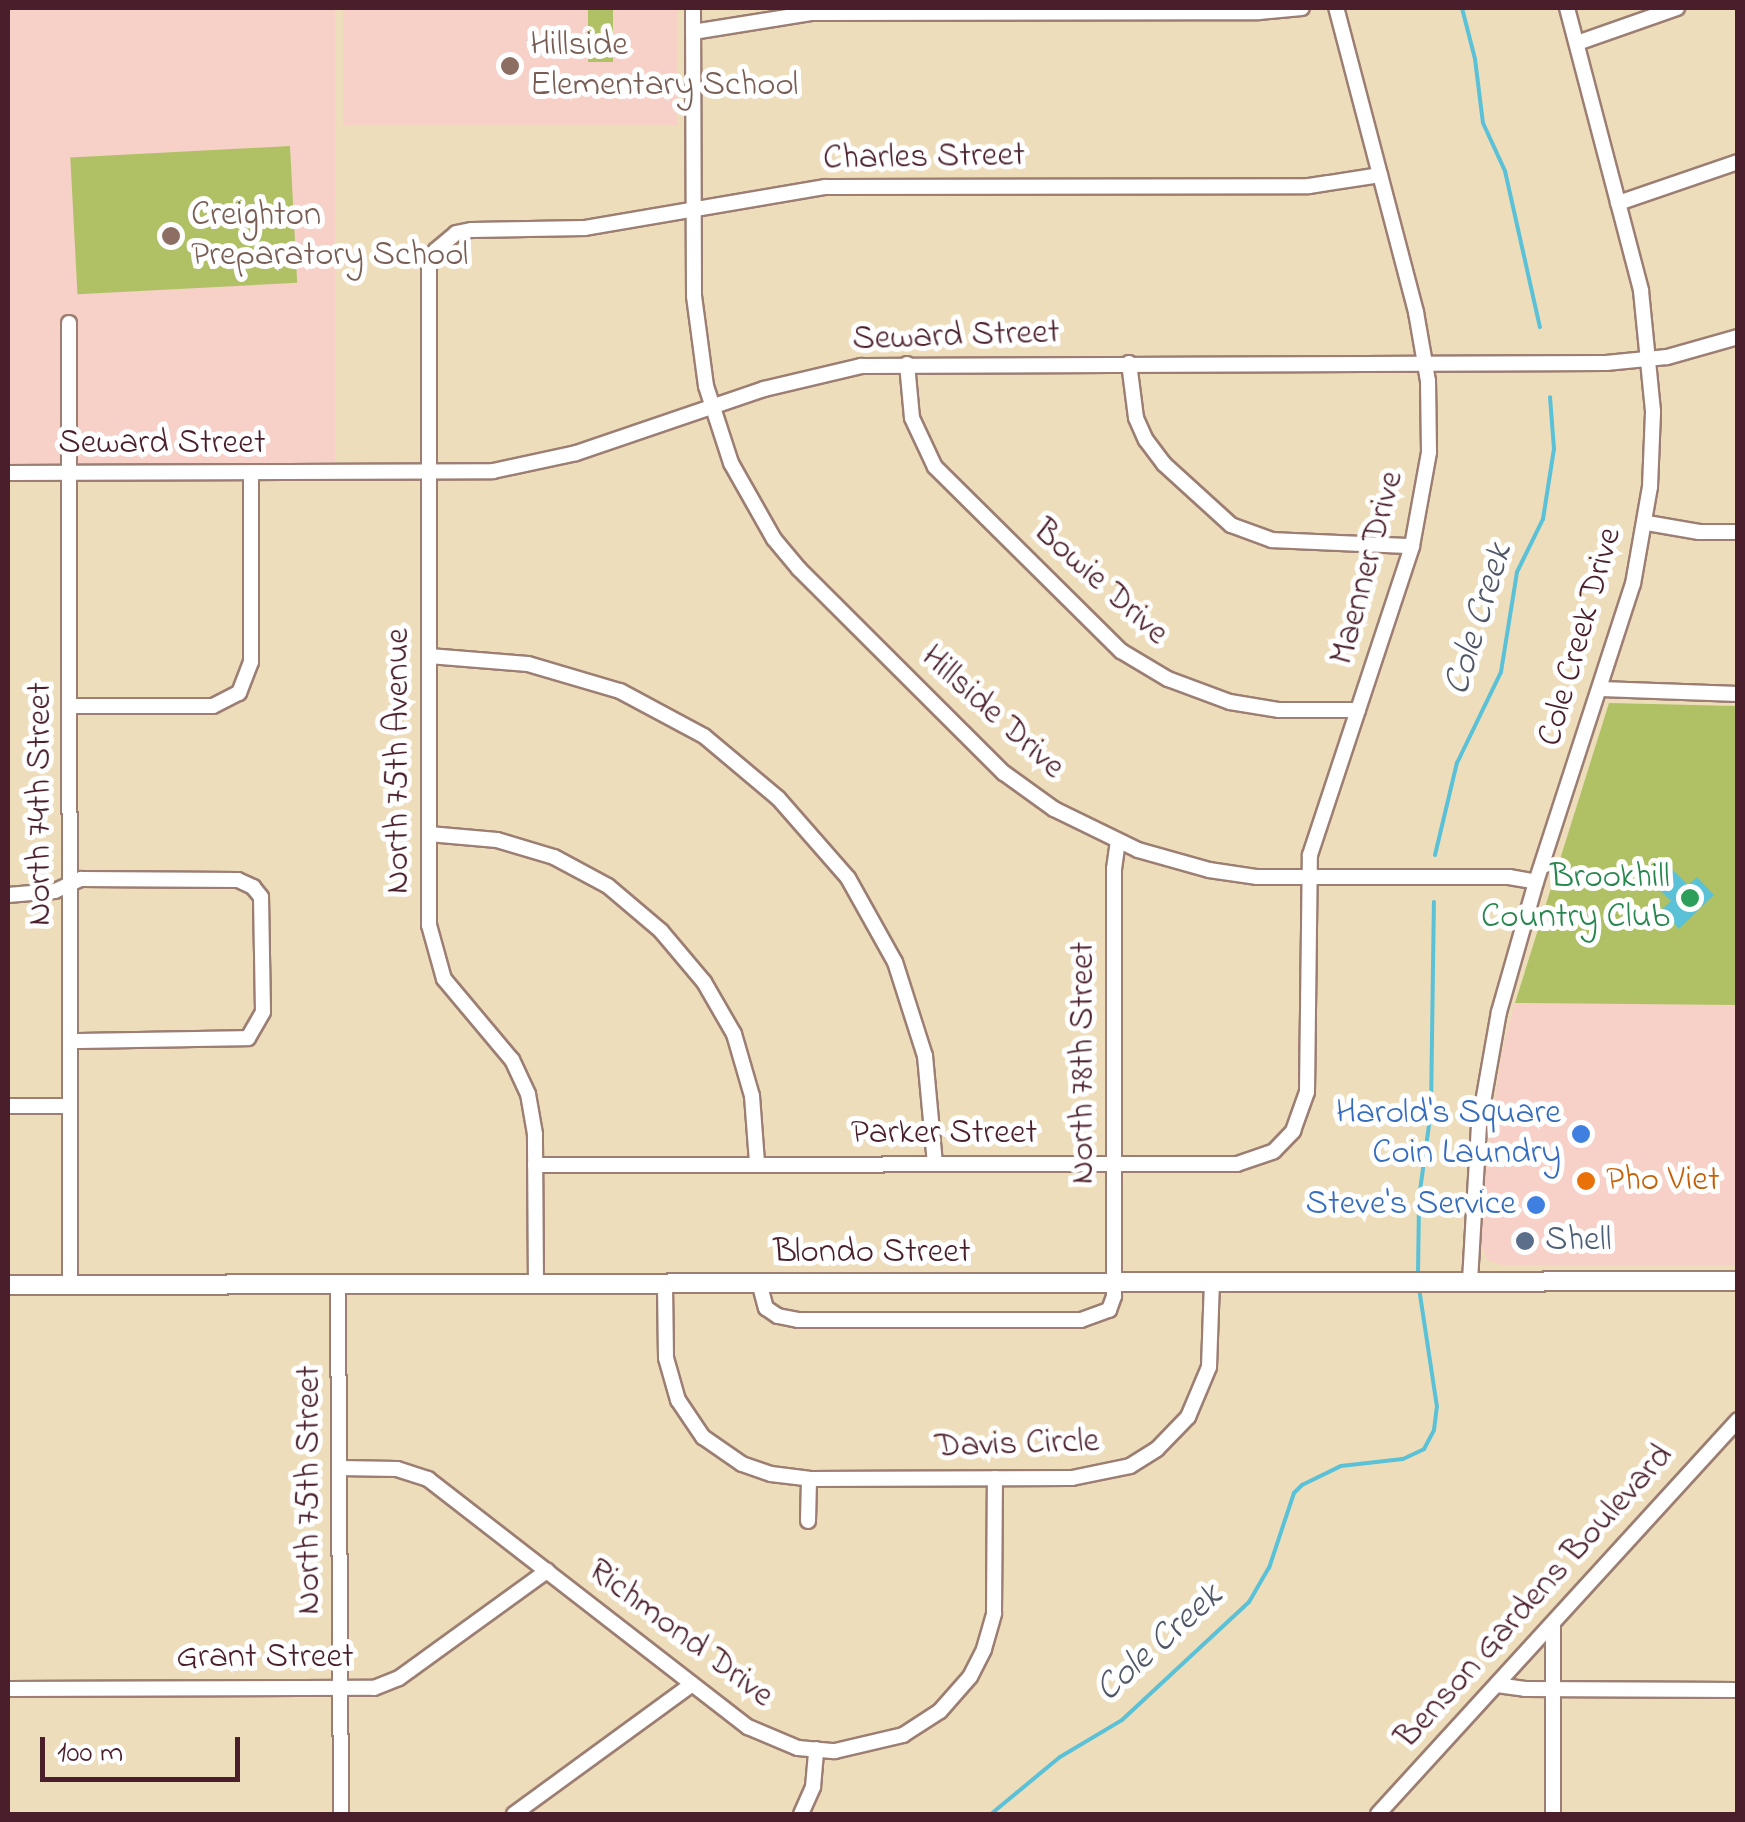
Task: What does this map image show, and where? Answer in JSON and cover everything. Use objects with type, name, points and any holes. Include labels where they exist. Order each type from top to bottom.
[{"type":"main road","name":"Blondo Street","points":[[8,1285],[1738,1282]]},
{"type":"street","name":"Hillside Drive","points":[[693,8],[696,322],[711,408],[751,502],[799,568],[1004,773],[1054,809],[1118,842],[1209,870],[1308,879],[1509,878],[1536,882]]},
{"type":"street","points":[[693,32],[812,12],[1259,12],[1302,8]]},
{"type":"street","name":"Maenner Drive","points":[[1306,1086],[1310,855],[1412,546],[1429,452],[1425,363],[1336,8]]},
{"type":"street","name":"Cole Creek Drive","points":[[1470,1281],[1475,1171],[1502,1000],[1536,882],[1634,584],[1646,522],[1653,441],[1650,360],[1640,290],[1567,8]]},
{"type":"street","points":[[1577,42],[1677,8]]},
{"type":"street","points":[[1618,203],[1738,162]]},
{"type":"street","name":"Charles Street","points":[[472,230],[585,228],[825,187],[1309,186],[1380,175]]},
{"type":"street","name":"North 75th Avenue","points":[[472,230],[444,240],[429,267],[430,924],[436,960],[460,1002],[501,1045],[520,1074],[533,1116],[536,1286]]},
{"type":"street","name":"North 74th Street","points":[[69,324],[70,1285]]},
{"type":"street","name":"Seward Street","points":[[8,474],[494,471],[537,464],[823,372],[907,364],[1650,360],[1738,337]]},
{"type":"street","name":"Bowie Drive","points":[[907,364],[912,418],[935,467],[1121,650],[1168,679],[1230,702],[1279,710],[1358,710]]},
{"type":"street","points":[[1128,364],[1136,418],[1146,440],[1164,464],[1231,525],[1272,540],[1412,546]]},
{"type":"street","points":[[71,706],[213,706],[239,693],[250,673],[252,474]]},
{"type":"street","points":[[1646,522],[1699,532],[1738,532]]},
{"type":"street","points":[[429,656],[528,664],[620,692],[704,736],[778,798],[848,878],[895,962],[925,1056],[935,1164]]},
{"type":"street","points":[[1601,689],[1738,694]]},
{"type":"street","points":[[429,834],[497,840],[554,856],[608,886],[661,931],[704,982],[734,1034],[752,1096],[757,1164]]},
{"type":"street","name":"North 78th Street","points":[[1114,1286],[1114,869],[1118,842]]},
{"type":"street","points":[[8,895],[55,890],[80,878],[238,880],[254,887],[262,903],[262,1012],[248,1038],[71,1041]]},
{"type":"street","name":"Parker Street","points":[[535,1165],[1238,1164],[1262,1158],[1294,1131],[1306,1086]]},
{"type":"street","points":[[8,1106],[70,1106]]},
{"type":"street","name":"Davis Circle","points":[[666,1286],[666,1358],[673,1389],[692,1424],[714,1446],[742,1464],[771,1474],[809,1479],[995,1478],[1100,1475],[1130,1466],[1157,1449],[1188,1417],[1206,1380],[1212,1282]]},
{"type":"street","name":"North 75th Street","points":[[338,1286],[341,1814]]},
{"type":"street","points":[[760,1286],[763,1303],[772,1312],[798,1320],[1094,1318],[1109,1310],[1114,1286]]},
{"type":"street","name":"Benson Gardens Boulevard","points":[[1378,1814],[1738,1420]]},
{"type":"street","name":"Richmond Drive","points":[[340,1468],[397,1469],[428,1479],[762,1735],[816,1749],[860,1748],[903,1735],[940,1711],[970,1677],[994,1614],[995,1478]]},
{"type":"street","points":[[808,1521],[809,1479]]},
{"type":"street","name":"Grant Street","points":[[8,1689],[374,1688],[399,1678],[547,1570]]},
{"type":"street","points":[[1553,1626],[1554,1814]]},
{"type":"street","points":[[514,1814],[692,1684]]},
{"type":"street","points":[[1497,1685],[1553,1690],[1738,1690]]},
{"type":"street","points":[[801,1814],[813,1787],[816,1749]]},
{"type":"shaded area","name":"Creighton Preparatory School","points":[[8,8],[335,8],[335,464],[8,464]]},
{"type":"shaded area","name":"Hillside Elementary School","points":[[343,8],[677,8],[677,125],[343,125]]},
{"type":"shaded area","points":[[1515,1003],[1737,1005],[1737,1265],[1502,1265],[1487,1260],[1481,1245],[1488,1146],[1502,1051]]},
{"type":"green space","points":[[588,8],[655,9],[613,9],[613,62],[588,62]]},
{"type":"green space","points":[[290,146],[297,283],[77,294],[70,158]]},
{"type":"green space","name":"Brookhill Country Club","points":[[1609,703],[1737,706],[1737,1005],[1515,1003]]},
{"type":"water","name":"Brookhill Country Club","points":[[1673,870],[1688,885],[1697,877],[1714,895],[1679,929],[1661,910],[1671,901],[1656,886]]},
{"type":"waterway","name":"Cole Creek","points":[[1462,8],[1475,59],[1483,123],[1505,171],[1540,327]]},
{"type":"waterway","name":"Cole Creek","points":[[1435,855],[1457,763],[1501,672],[1517,572],[1543,519],[1554,449],[1550,397]]},
{"type":"waterway","name":"Cole Creek","points":[[1418,1274],[1419,1198],[1431,1110],[1434,902]]},
{"type":"waterway","name":"Cole Creek","points":[[991,1814],[1060,1757],[1122,1720],[1249,1602],[1269,1568],[1294,1493],[1302,1485],[1341,1466],[1403,1459],[1424,1449],[1434,1430],[1437,1407],[1419,1288]]},
{"type":"place","name":"Hillside Elementary School","points":[[510,66]]},
{"type":"place","name":"Creighton Preparatory School","points":[[171,236]]},
{"type":"place","name":"Brookhill Country Club","points":[[1690,898]]},
{"type":"place","name":"Harold's Square Coin Laundry","points":[[1581,1134]]},
{"type":"place","name":"Pho Viet","points":[[1586,1181]]},
{"type":"place","name":"Steve's Service","points":[[1536,1205]]},
{"type":"place","name":"Shell","points":[[1525,1241]]}]
